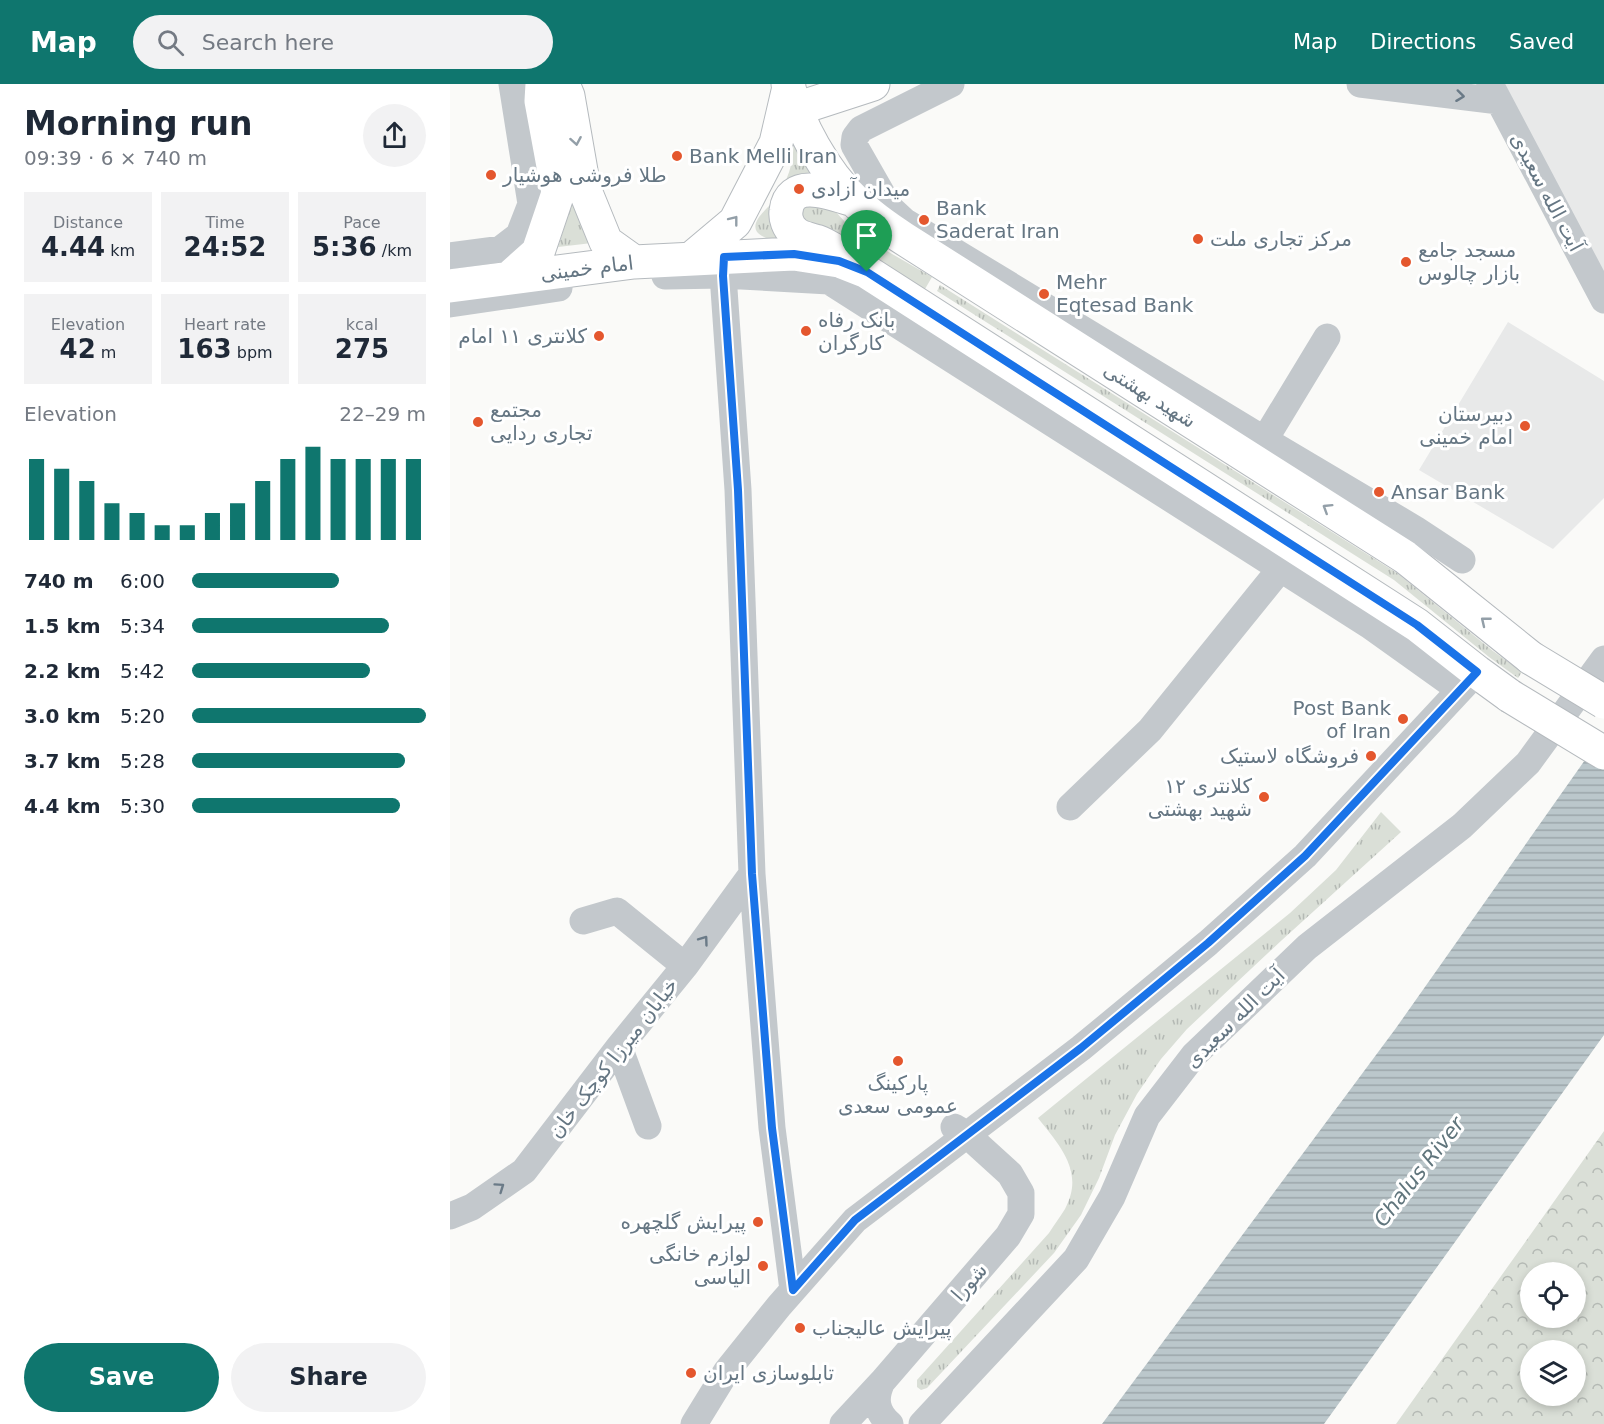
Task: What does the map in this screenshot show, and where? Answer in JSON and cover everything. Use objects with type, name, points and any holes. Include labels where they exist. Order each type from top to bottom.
[{"type":"main road","points":[[510,277],[538,252],[558,192],[541,101],[542,84]]},
{"type":"main road","points":[[563,84],[568,96],[584,188],[606,242],[634,262]]},
{"type":"main road","points":[[691,259],[735,222],[776,143],[791,93],[873,84]]},
{"type":"main road","name":"شهید بهشتی","points":[[791,93],[810,140],[832,174],[853,200],[875,219],[903,238],[1258,450],[1405,558],[1531,658],[1604,702]]},
{"type":"main road","points":[[853,200],[814,189],[806,189],[792,197],[786,212],[786,220],[794,233],[828,247],[1227,502],[1288,559],[1417,625],[1468,681],[1510,696],[1604,753]]},
{"type":"main road","points":[[724,266],[794,254],[839,261],[867,272]]},
{"type":"main road","name":"امام خمینی","points":[[450,286],[634,262],[691,259],[724,266]]},
{"type":"street","points":[[450,256],[501,249],[519,235],[531,204],[512,84]]},
{"type":"street","points":[[450,272],[505,264],[529,245],[548,189],[528,84]]},
{"type":"street","points":[[951,84],[861,129],[855,137],[854,145],[890,208],[904,221],[1258,450],[1415,529],[1462,560]]},
{"type":"street","points":[[1360,84],[1494,93]]},
{"type":"street","name":"آیت الله سعیدی","points":[[1494,93],[1604,300]]},
{"type":"street","points":[[450,304],[621,279],[688,275],[724,266],[829,281],[1288,559],[1150,730],[1070,807]]},
{"type":"street","points":[[724,266],[738,490],[752,874],[772,1128],[793,1290]]},
{"type":"street","points":[[1258,450],[1327,337]]},
{"type":"street","name":"آیت الله سعیدی","points":[[922,1424],[1076,1259],[1112,1197],[1147,1116],[1194,1055],[1307,947],[1462,826],[1528,763],[1604,659]]},
{"type":"street","points":[[694,1424],[726,1372],[779,1306],[855,1220],[960,1131],[1081,1048],[1208,943],[1313,848],[1468,681]]},
{"type":"street","name":"خیابان میرزا کوچک خان","points":[[450,1216],[472,1207],[524,1171],[685,966],[752,874]]},
{"type":"street","points":[[583,921],[617,911],[685,966]]},
{"type":"street","points":[[620,1047],[648,1126]]},
{"type":"street","name":"شورا","points":[[843,1424],[1008,1236],[1021,1214],[1021,1193],[1010,1174],[960,1131]]},
{"type":"street","points":[[882,1382],[876,1400],[882,1417],[890,1424]]},
{"type":"shaded area","points":[[1501,84],[1604,84],[1604,281]]},
{"type":"shaded area","name":"دبیرستان امام خمینی","points":[[1508,322],[1604,381],[1604,498],[1553,549],[1419,470]]},
{"type":"green space","points":[[793,130],[814,178],[795,182],[793,245],[762,236],[755,226],[780,192],[788,175],[793,149]]},
{"type":"green space","points":[[826,201],[861,236],[932,277],[925,289],[854,248],[818,234],[795,211],[797,205]]},
{"type":"green space","points":[[572,203],[592,243],[558,247]]},
{"type":"green space","points":[[940,285],[1397,573],[1522,672],[1518,678],[1394,580],[937,291]]},
{"type":"green space","points":[[1381,812],[1401,832],[1187,1029],[1161,1059],[1137,1094],[1115,1135],[1099,1178],[1081,1215],[1054,1253],[927,1388],[921,1390],[917,1387],[917,1380],[1049,1233],[1065,1209],[1070,1196],[1071,1171],[1061,1149],[1038,1118],[1290,913],[1336,870]]},
{"type":"green space","points":[[1604,1131],[1604,1424],[1396,1424]]},
{"type":"water","name":"Chalus River","points":[[1604,733],[1604,1035],[1324,1424],[1102,1424],[1396,1028]]},
{"type":"place","name":"Bank Melli Iran","points":[[677,156]]},
{"type":"place","name":"طلا فروشی هوشیار","points":[[491,175]]},
{"type":"place","name":"میدان آزادی","points":[[799,189]]},
{"type":"place","name":"Bank Saderat Iran","points":[[924,220]]},
{"type":"place","name":"مرکز تجاری ملت","points":[[1198,239]]},
{"type":"place","name":"مسجد جامع بازار چالوس","points":[[1406,262]]},
{"type":"place","name":"Mehr Eqtesad Bank","points":[[1044,294]]},
{"type":"place","name":"بانک رفاه کارگران","points":[[806,331]]},
{"type":"place","name":"کلانتری ۱۱ امام","points":[[599,336]]},
{"type":"place","name":"مجتمع تجاری ردایی","points":[[478,422]]},
{"type":"place","name":"دبیرستان امام خمینی","points":[[1525,426]]},
{"type":"place","name":"Ansar Bank","points":[[1379,492]]},
{"type":"place","name":"Post Bank of Iran","points":[[1403,719]]},
{"type":"place","name":"فروشگاه لاستیک","points":[[1371,756]]},
{"type":"place","name":"کلانتری ۱۲ شهید بهشتی","points":[[1264,797]]},
{"type":"place","name":"پارکینگ عمومی سعدی","points":[[898,1061]]},
{"type":"place","name":"پیرایش گلچهره","points":[[758,1222]]},
{"type":"place","name":"لوازم خانگی الیاسی","points":[[763,1266]]},
{"type":"place","name":"پیرایش عالیجناب","points":[[800,1328]]},
{"type":"place","name":"تابلوسازی ایران","points":[[691,1373]]},
{"type":"route","points":[[794,254],[839,261],[867,272],[1417,625],[1477,672],[1305,856],[1208,943],[1081,1048],[855,1220],[793,1290],[772,1128],[752,874],[738,490],[723,276],[724,257],[794,254]]}]
